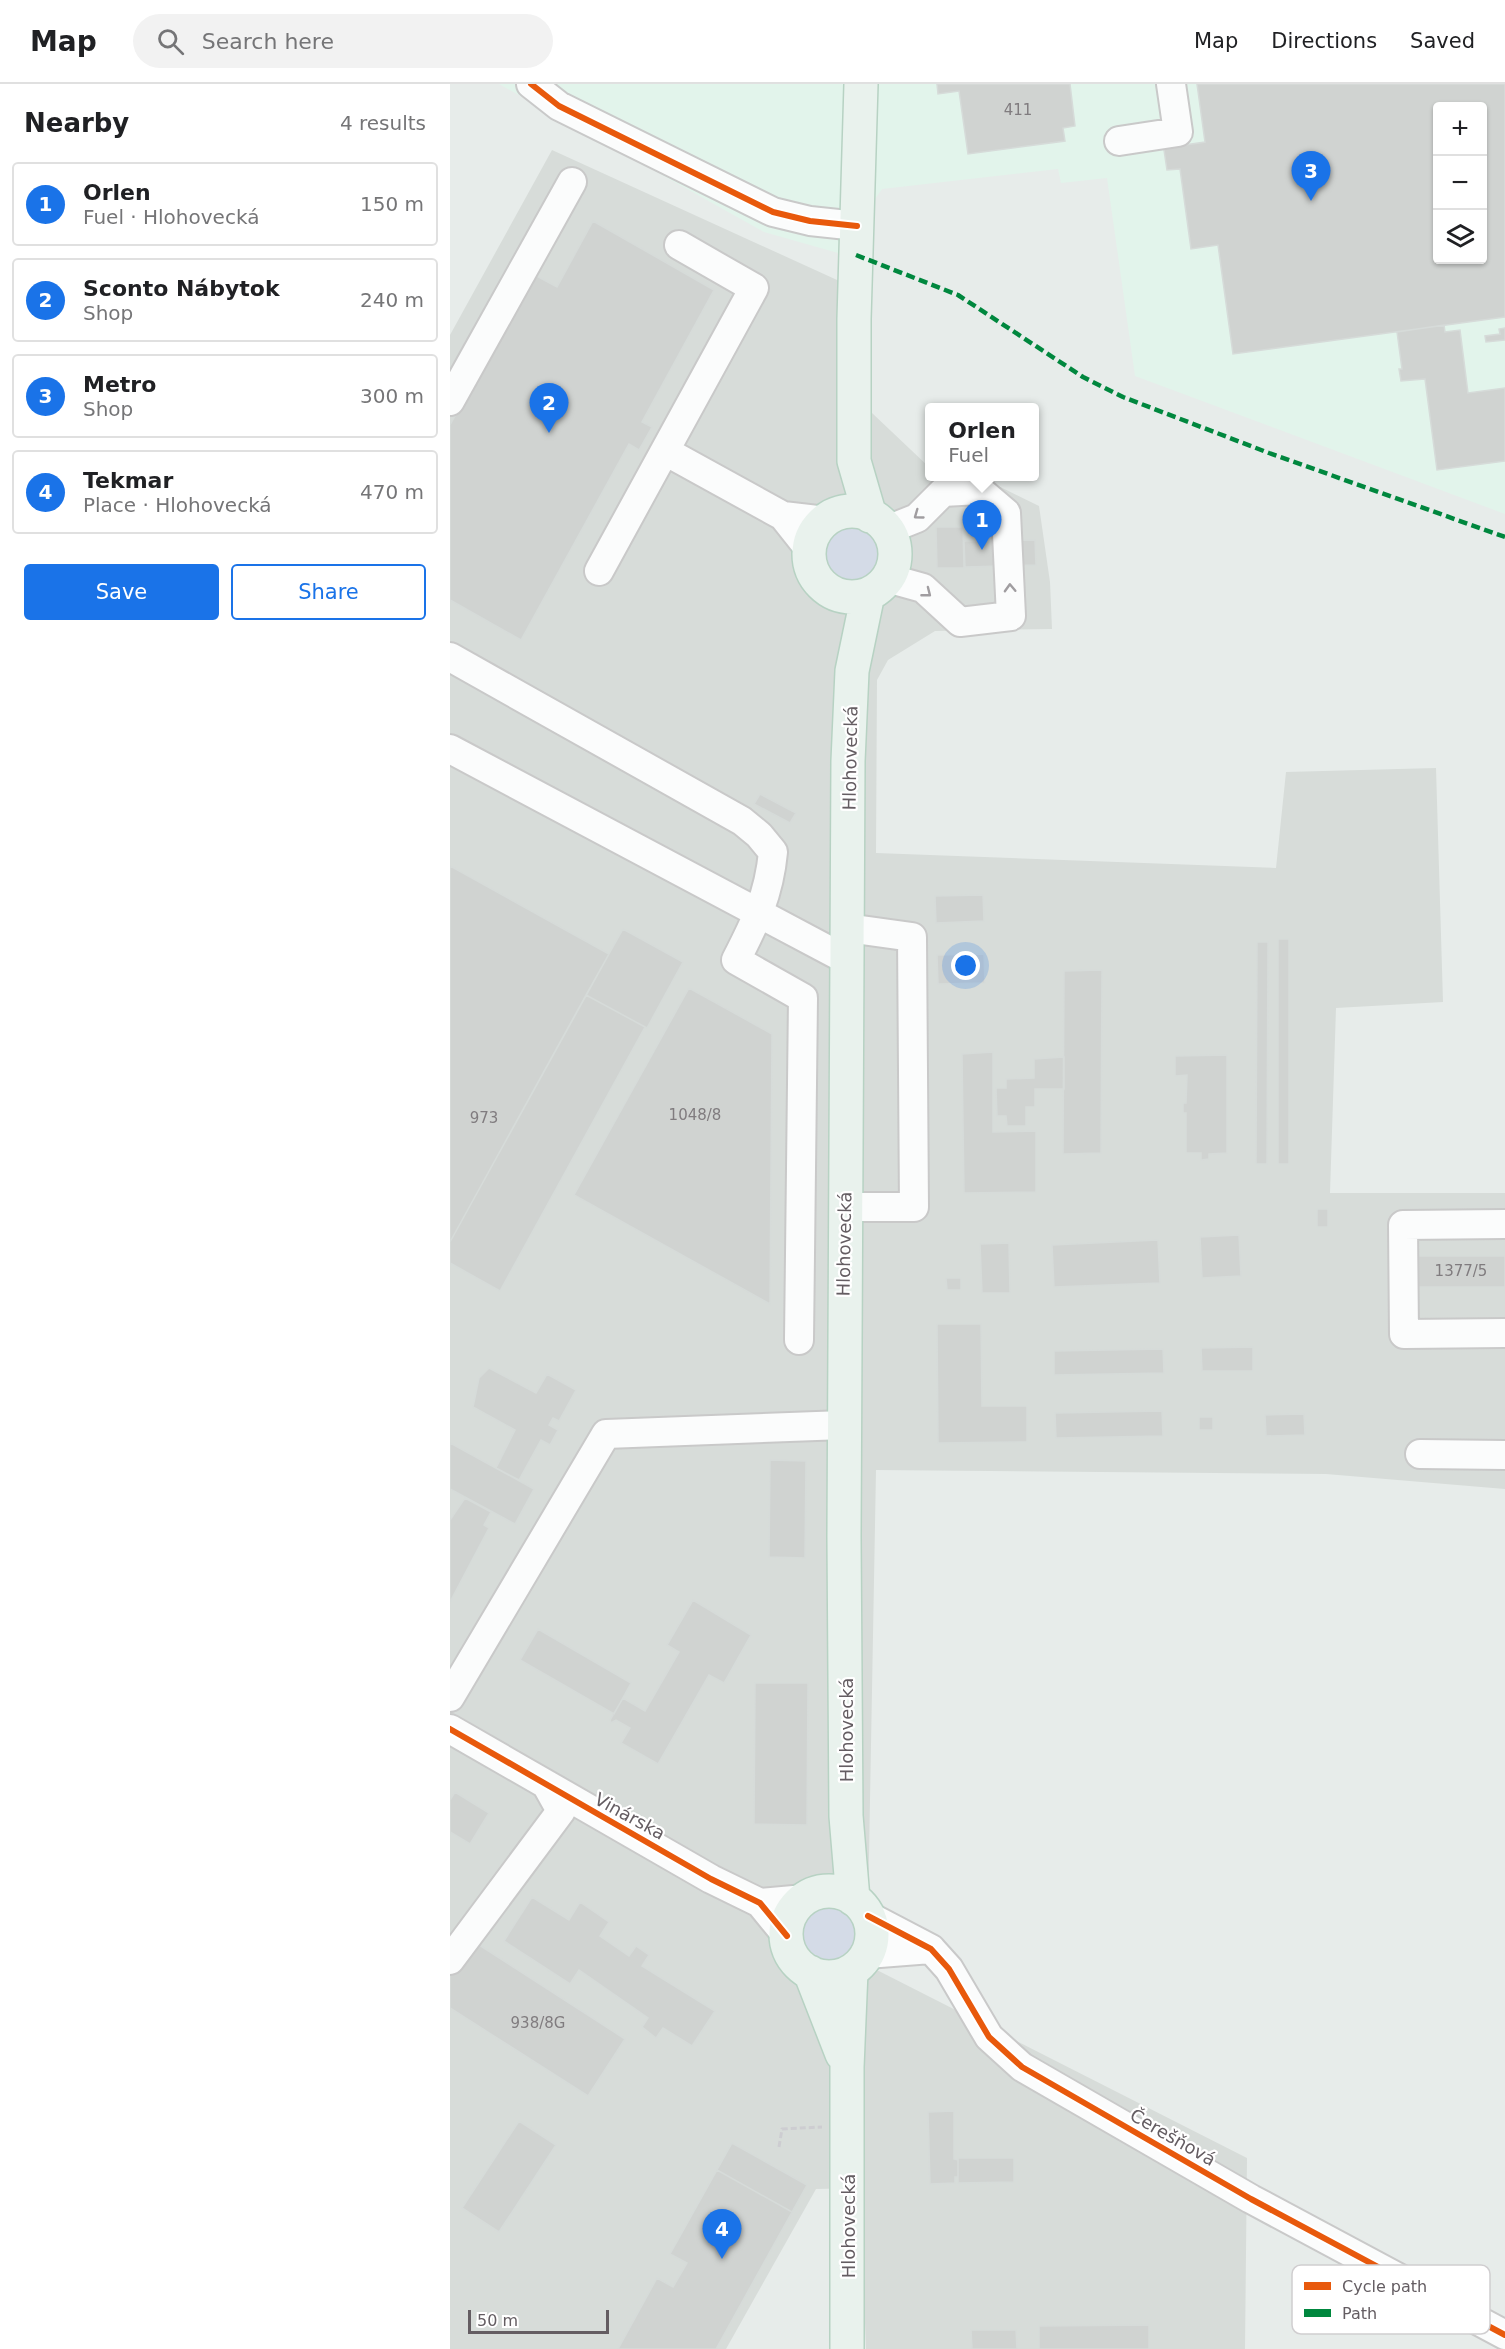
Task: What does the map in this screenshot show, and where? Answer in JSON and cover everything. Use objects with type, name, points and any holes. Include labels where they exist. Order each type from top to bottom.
[{"type":"main road","name":"Hlohovecká","points":[[852,671],[828,590],[814,573],[810,550],[814,534],[831,517],[854,461],[861,84]]},
{"type":"main road","name":"Hlohovecká","points":[[854,461],[879,523],[892,539],[895,559],[877,586],[852,671],[845,1207],[846,1816],[861,1908]]},
{"type":"main road","points":[[831,517],[851,511],[879,523]]},
{"type":"main road","points":[[828,590],[844,596],[877,586]]},
{"type":"main road","name":"Hlohovecká","points":[[811,1896],[846,1816]]},
{"type":"main road","points":[[836,1892],[861,1908],[872,1935],[859,1963],[835,1977],[810,1972],[791,1953],[787,1936],[791,1915],[811,1896],[836,1892]]},
{"type":"main road","name":"Hlohovecká","points":[[848,2349],[847,2067],[859,1963]]},
{"type":"main road","name":"Hlohovecká","points":[[810,1972],[847,2067]]},
{"type":"street","points":[[531,84],[559,106],[772,212],[810,221],[857,226]]},
{"type":"street","points":[[1119,141],[1178,132],[1171,84]]},
{"type":"street","points":[[450,401],[572,182]]},
{"type":"street","points":[[599,571],[754,288],[678,245]]},
{"type":"street","points":[[665,451],[783,516],[810,550]]},
{"type":"street","points":[[877,586],[923,588],[960,622],[1011,616],[1006,513],[980,490],[944,492],[917,518],[879,523]]},
{"type":"street","points":[[783,516],[831,517]]},
{"type":"street","points":[[450,657],[741,821],[759,835],[773,852],[770,881],[760,913],[736,960],[803,998],[799,1340]]},
{"type":"street","points":[[450,749],[760,913],[847,944],[912,937],[915,1207],[845,1207]]},
{"type":"street","points":[[1505,1224],[1403,1225],[1404,1334],[1505,1333]]},
{"type":"street","points":[[450,1697],[606,1434],[844,1425]]},
{"type":"street","points":[[1420,1454],[1505,1455]]},
{"type":"street","name":"Vinárska","points":[[450,1730],[711,1879],[760,1903],[787,1936]]},
{"type":"street","points":[[450,1960],[561,1811],[547,1786]]},
{"type":"street","points":[[760,1903],[811,1896]]},
{"type":"street","name":"Čerešňová","points":[[861,1908],[931,1949],[949,1969],[989,2037],[1022,2067],[1251,2199],[1374,2265]]},
{"type":"street","points":[[859,1963],[931,1949]]},
{"type":"street","name":"Čerešňová","points":[[1490,2327],[1505,2335]]},
{"type":"path","points":[[779,2147],[782,2129],[827,2126]]},
{"type":"shaded area","points":[[499,84],[1505,84],[1505,514],[1135,376],[1107,178],[1061,183],[1058,169],[882,189],[838,253],[764,232]]},
{"type":"shaded area","points":[[552,150],[870,295],[872,413],[925,463],[925,481],[988,481],[1039,506],[1050,582],[1052,629],[935,631],[888,660],[877,680],[876,853],[1276,868],[1286,772],[1436,768],[1443,1002],[1336,1008],[1330,1193],[1505,1193],[1505,1489],[1326,1474],[876,1470],[867,1965],[1247,2158],[1245,2349],[866,2349],[860,2188],[816,2189],[726,2349],[450,2349],[450,335]]},
{"type":"shaded area","points":[[851,528],[861,530],[870,536],[876,545],[878,555],[876,565],[870,574],[861,580],[851,582],[841,580],[832,574],[826,565],[824,555],[826,545],[832,536],[841,530]]},
{"type":"shaded area","points":[[823,1907],[835,1907],[850,1915],[858,1930],[858,1942],[850,1957],[835,1965],[823,1965],[808,1957],[800,1942],[800,1930],[808,1915]]},
{"type":"building","points":[[937,84],[1070,84],[1075,126],[1063,128],[1065,141],[968,154],[959,91],[938,94]]},
{"type":"building","points":[[1197,84],[1505,84],[1505,317],[1233,354],[1218,245],[1191,249],[1180,169],[1167,170],[1164,148],[1205,142]]},
{"type":"building","points":[[593,221],[714,290],[642,422],[652,427],[639,450],[629,444],[521,640],[450,600],[450,425],[533,274],[557,287]]},
{"type":"building","points":[[1444,325],[1445,332],[1460,330],[1468,393],[1505,388],[1505,461],[1437,470],[1425,379],[1401,381],[1399,369],[1402,369],[1397,332]]},
{"type":"building","points":[[1505,328],[1505,340],[1486,342],[1485,336],[1500,334],[1499,329]]},
{"type":"building","points":[[936,527],[963,527],[964,568],[937,568]]},
{"type":"building","points":[[1035,540],[1036,565],[965,567],[964,541]]},
{"type":"building","points":[[760,794],[796,813],[790,823],[754,804]]},
{"type":"building","points":[[450,866],[609,954],[450,1242]]},
{"type":"building","points":[[983,895],[984,921],[936,923],[935,896]]},
{"type":"building","points":[[623,929],[683,962],[647,1028],[586,995]]},
{"type":"building","points":[[1278,939],[1289,939],[1289,1164],[1278,1164]]},
{"type":"building","points":[[1257,942],[1268,942],[1267,1164],[1256,1164]]},
{"type":"building","points":[[984,954],[985,983],[938,984],[937,955]]},
{"type":"building","points":[[1102,970],[1101,1153],[1063,1154],[1064,971]]},
{"type":"building","points":[[689,988],[772,1034],[770,1304],[574,1195]]},
{"type":"building","points":[[586,995],[645,1027],[500,1291],[450,1263],[450,1242]]},
{"type":"building","points":[[993,1052],[993,1132],[1036,1131],[1036,1192],[964,1193],[962,1054]]},
{"type":"building","points":[[1227,1055],[1227,1153],[1209,1154],[1209,1159],[1201,1160],[1201,1153],[1186,1153],[1186,1113],[1183,1113],[1183,1103],[1186,1103],[1187,1075],[1175,1076],[1175,1056]]},
{"type":"building","points":[[1064,1057],[1064,1089],[1035,1089],[1035,1107],[1026,1107],[1026,1126],[1007,1126],[1006,1116],[997,1116],[996,1088],[1006,1088],[1006,1079],[1034,1078],[1034,1059]]},
{"type":"building","points":[[1317,1209],[1328,1209],[1328,1227],[1317,1227]]},
{"type":"building","points":[[1239,1235],[1241,1276],[1202,1278],[1200,1237]]},
{"type":"building","points":[[1158,1240],[1160,1283],[1054,1287],[1052,1245]]},
{"type":"building","points":[[1009,1243],[1010,1293],[982,1293],[980,1244]]},
{"type":"building","points":[[1416,1256],[1505,1256],[1505,1287],[1416,1287]]},
{"type":"building","points":[[946,1278],[961,1278],[961,1290],[947,1290]]},
{"type":"building","points":[[937,1324],[981,1324],[982,1406],[1027,1406],[1027,1442],[938,1443]]},
{"type":"building","points":[[1253,1347],[1253,1371],[1202,1371],[1201,1348]]},
{"type":"building","points":[[1163,1349],[1164,1373],[1054,1375],[1054,1351]]},
{"type":"building","points":[[489,1368],[536,1393],[547,1374],[576,1390],[559,1421],[553,1418],[549,1425],[558,1430],[550,1445],[541,1440],[519,1480],[496,1468],[515,1430],[473,1407],[479,1378]]},
{"type":"building","points":[[1162,1411],[1163,1436],[1056,1438],[1055,1413]]},
{"type":"building","points":[[1304,1414],[1305,1435],[1266,1436],[1265,1415]]},
{"type":"building","points":[[1199,1417],[1213,1417],[1213,1430],[1199,1430]]},
{"type":"building","points":[[450,1443],[534,1489],[515,1524],[450,1489]]},
{"type":"building","points":[[770,1460],[806,1461],[805,1558],[769,1557]]},
{"type":"building","points":[[465,1498],[491,1512],[484,1525],[489,1528],[450,1602],[450,1520]]},
{"type":"building","points":[[693,1600],[751,1635],[724,1683],[709,1675],[658,1764],[621,1743],[630,1728],[616,1720],[611,1723],[610,1720],[623,1698],[645,1711],[679,1652],[667,1645]]},
{"type":"building","points":[[538,1629],[631,1683],[614,1714],[520,1660]]},
{"type":"building","points":[[755,1683],[808,1683],[807,1825],[754,1824]]},
{"type":"building","points":[[455,1792],[489,1813],[470,1844],[450,1832],[450,1800]]},
{"type":"building","points":[[532,1897],[569,1920],[580,1902],[609,1922],[600,1936],[629,1956],[636,1946],[649,1955],[642,1966],[715,2011],[692,2046],[663,2028],[656,2038],[642,2027],[648,2018],[579,1970],[570,1984],[504,1941]]},
{"type":"building","points":[[473,1941],[625,2039],[588,2096],[450,2008],[450,1976]]},
{"type":"building","points":[[954,2111],[954,2159],[958,2160],[958,2177],[955,2177],[955,2183],[930,2184],[928,2112]]},
{"type":"building","points":[[519,2121],[556,2145],[499,2232],[462,2208]]},
{"type":"building","points":[[732,2143],[807,2185],[792,2212],[717,2170]]},
{"type":"building","points":[[958,2158],[1014,2158],[1014,2182],[958,2183]]},
{"type":"building","points":[[717,2170],[792,2212],[716,2349],[618,2349],[657,2278],[673,2287],[687,2263],[670,2254]]},
{"type":"building","points":[[1149,2325],[1149,2349],[1039,2349],[1039,2326]]},
{"type":"building","points":[[971,2330],[1016,2330],[1017,2349],[972,2349]]},
{"type":"marked path","points":[[856,255],[958,295],[1083,377],[1123,397],[1269,453],[1505,537]]},
{"type":"cycle path","points":[[531,84],[559,106],[773,212],[810,221],[857,226]]},
{"type":"cycle path","points":[[450,1729],[711,1879],[760,1903],[787,1936]]},
{"type":"cycle path","points":[[868,1916],[931,1949],[949,1969],[989,2037],[1022,2067],[1251,2199],[1374,2265]]},
{"type":"cycle path","points":[[1490,2327],[1505,2335]]},
{"type":"place","name":"Metro","points":[[1311,201]]},
{"type":"place","name":"Sconto Nábytok","points":[[549,433]]},
{"type":"place","name":"Orlen","points":[[982,550]]},
{"type":"place","name":"Tekmar","points":[[722,2259]]}]
